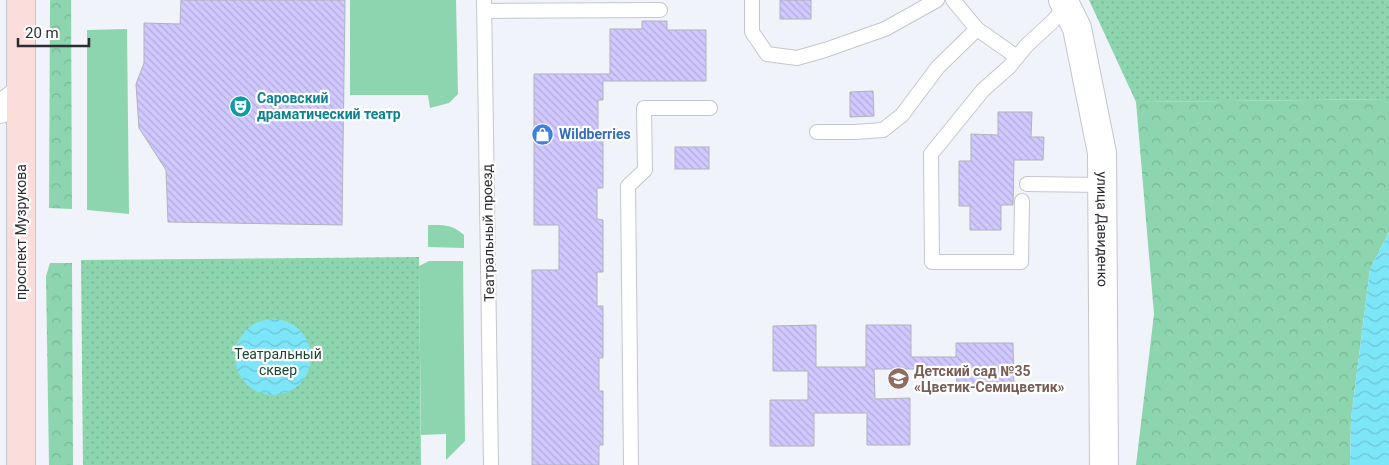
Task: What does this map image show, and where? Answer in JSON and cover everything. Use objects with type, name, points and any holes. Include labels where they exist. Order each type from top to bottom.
[{"type":"main road","name":"проспект Музрукова","points":[[21,0],[10,101],[21,465]]},
{"type":"street","name":"улица Давиденко","points":[[1065,3],[1077,28],[1102,153],[1104,465]]},
{"type":"lane","points":[[752,0],[752,32],[767,54],[797,58],[885,29],[937,0]]},
{"type":"lane","points":[[953,0],[976,29],[1017,57]]},
{"type":"lane","points":[[1022,201],[1021,262],[932,262],[931,154],[983,90],[1009,67],[1065,3]]},
{"type":"lane","points":[[484,6],[660,10]]},
{"type":"lane","name":"Театральный проезд","points":[[484,6],[491,465]]},
{"type":"lane","points":[[817,132],[883,130],[902,115],[938,68],[976,29]]},
{"type":"lane","points":[[631,465],[628,186],[645,170],[644,108],[710,108]]},
{"type":"lane","points":[[1027,184],[1103,185]]},
{"type":"green space","points":[[50,0],[71,0],[72,209],[49,208]]},
{"type":"green space","points":[[350,0],[456,0],[458,94],[449,103],[430,108],[428,95],[350,95]]},
{"type":"green space","points":[[1089,0],[1389,0],[1389,99],[1136,102]]},
{"type":"green space","points":[[127,29],[129,214],[87,210],[87,30]]},
{"type":"green space","points":[[1389,99],[1389,232],[1370,269],[1351,419],[1350,465],[1136,465],[1154,314],[1136,102]]},
{"type":"green space","points":[[428,225],[447,226],[460,231],[464,235],[464,248],[428,247]]},
{"type":"green space","name":"Театральный сквер","points":[[419,257],[421,465],[83,465],[81,260]]},
{"type":"green space","points":[[429,261],[463,261],[465,441],[446,460],[446,434],[421,435],[419,266]]},
{"type":"green space","points":[[50,263],[72,263],[73,465],[49,465],[46,276]]},
{"type":"water","points":[[1389,232],[1389,465],[1350,465],[1351,419],[1370,269]]},
{"type":"water","points":[[266,319],[280,319],[294,325],[305,336],[311,350],[308,372],[300,384],[280,395],[266,395],[252,389],[241,378],[235,364],[235,350],[241,336],[252,325]]},
{"type":"building","name":"Саровский драматический театр","points":[[181,0],[345,0],[342,225],[168,222],[166,170],[139,128],[136,84],[144,63],[144,23],[180,24]]},
{"type":"building","points":[[780,0],[811,0],[811,19],[780,19]]},
{"type":"building","points":[[642,21],[667,21],[667,30],[706,30],[706,81],[603,81],[603,100],[598,100],[598,134],[603,134],[603,188],[597,188],[597,219],[603,220],[603,272],[597,272],[597,306],[603,306],[603,358],[599,358],[599,391],[603,391],[603,445],[599,445],[599,465],[532,465],[532,270],[559,270],[559,225],[534,225],[534,74],[610,74],[610,29],[642,29]]},
{"type":"building","points":[[873,91],[874,116],[850,117],[850,92]]},
{"type":"building","points":[[998,112],[1032,112],[1031,137],[1044,137],[1043,160],[1014,160],[1013,205],[1001,205],[1001,230],[970,230],[970,206],[959,206],[959,161],[971,161],[971,134],[998,135]]},
{"type":"building","points":[[675,147],[709,147],[709,169],[675,169]]},
{"type":"building","points":[[816,325],[816,367],[866,367],[866,325],[911,325],[911,357],[956,357],[956,343],[1013,343],[1014,387],[957,387],[956,369],[874,369],[875,399],[910,398],[910,445],[867,445],[867,413],[814,413],[814,446],[770,446],[770,400],[808,400],[808,371],[773,371],[773,326]]},
{"type":"place","name":"Саровский драматический театр","points":[[241,106]]},
{"type":"place","name":"Wildberries","points":[[543,134]]},
{"type":"place","name":"Детский сад №35 «Цветик-Семицветик»","points":[[898,379]]}]
